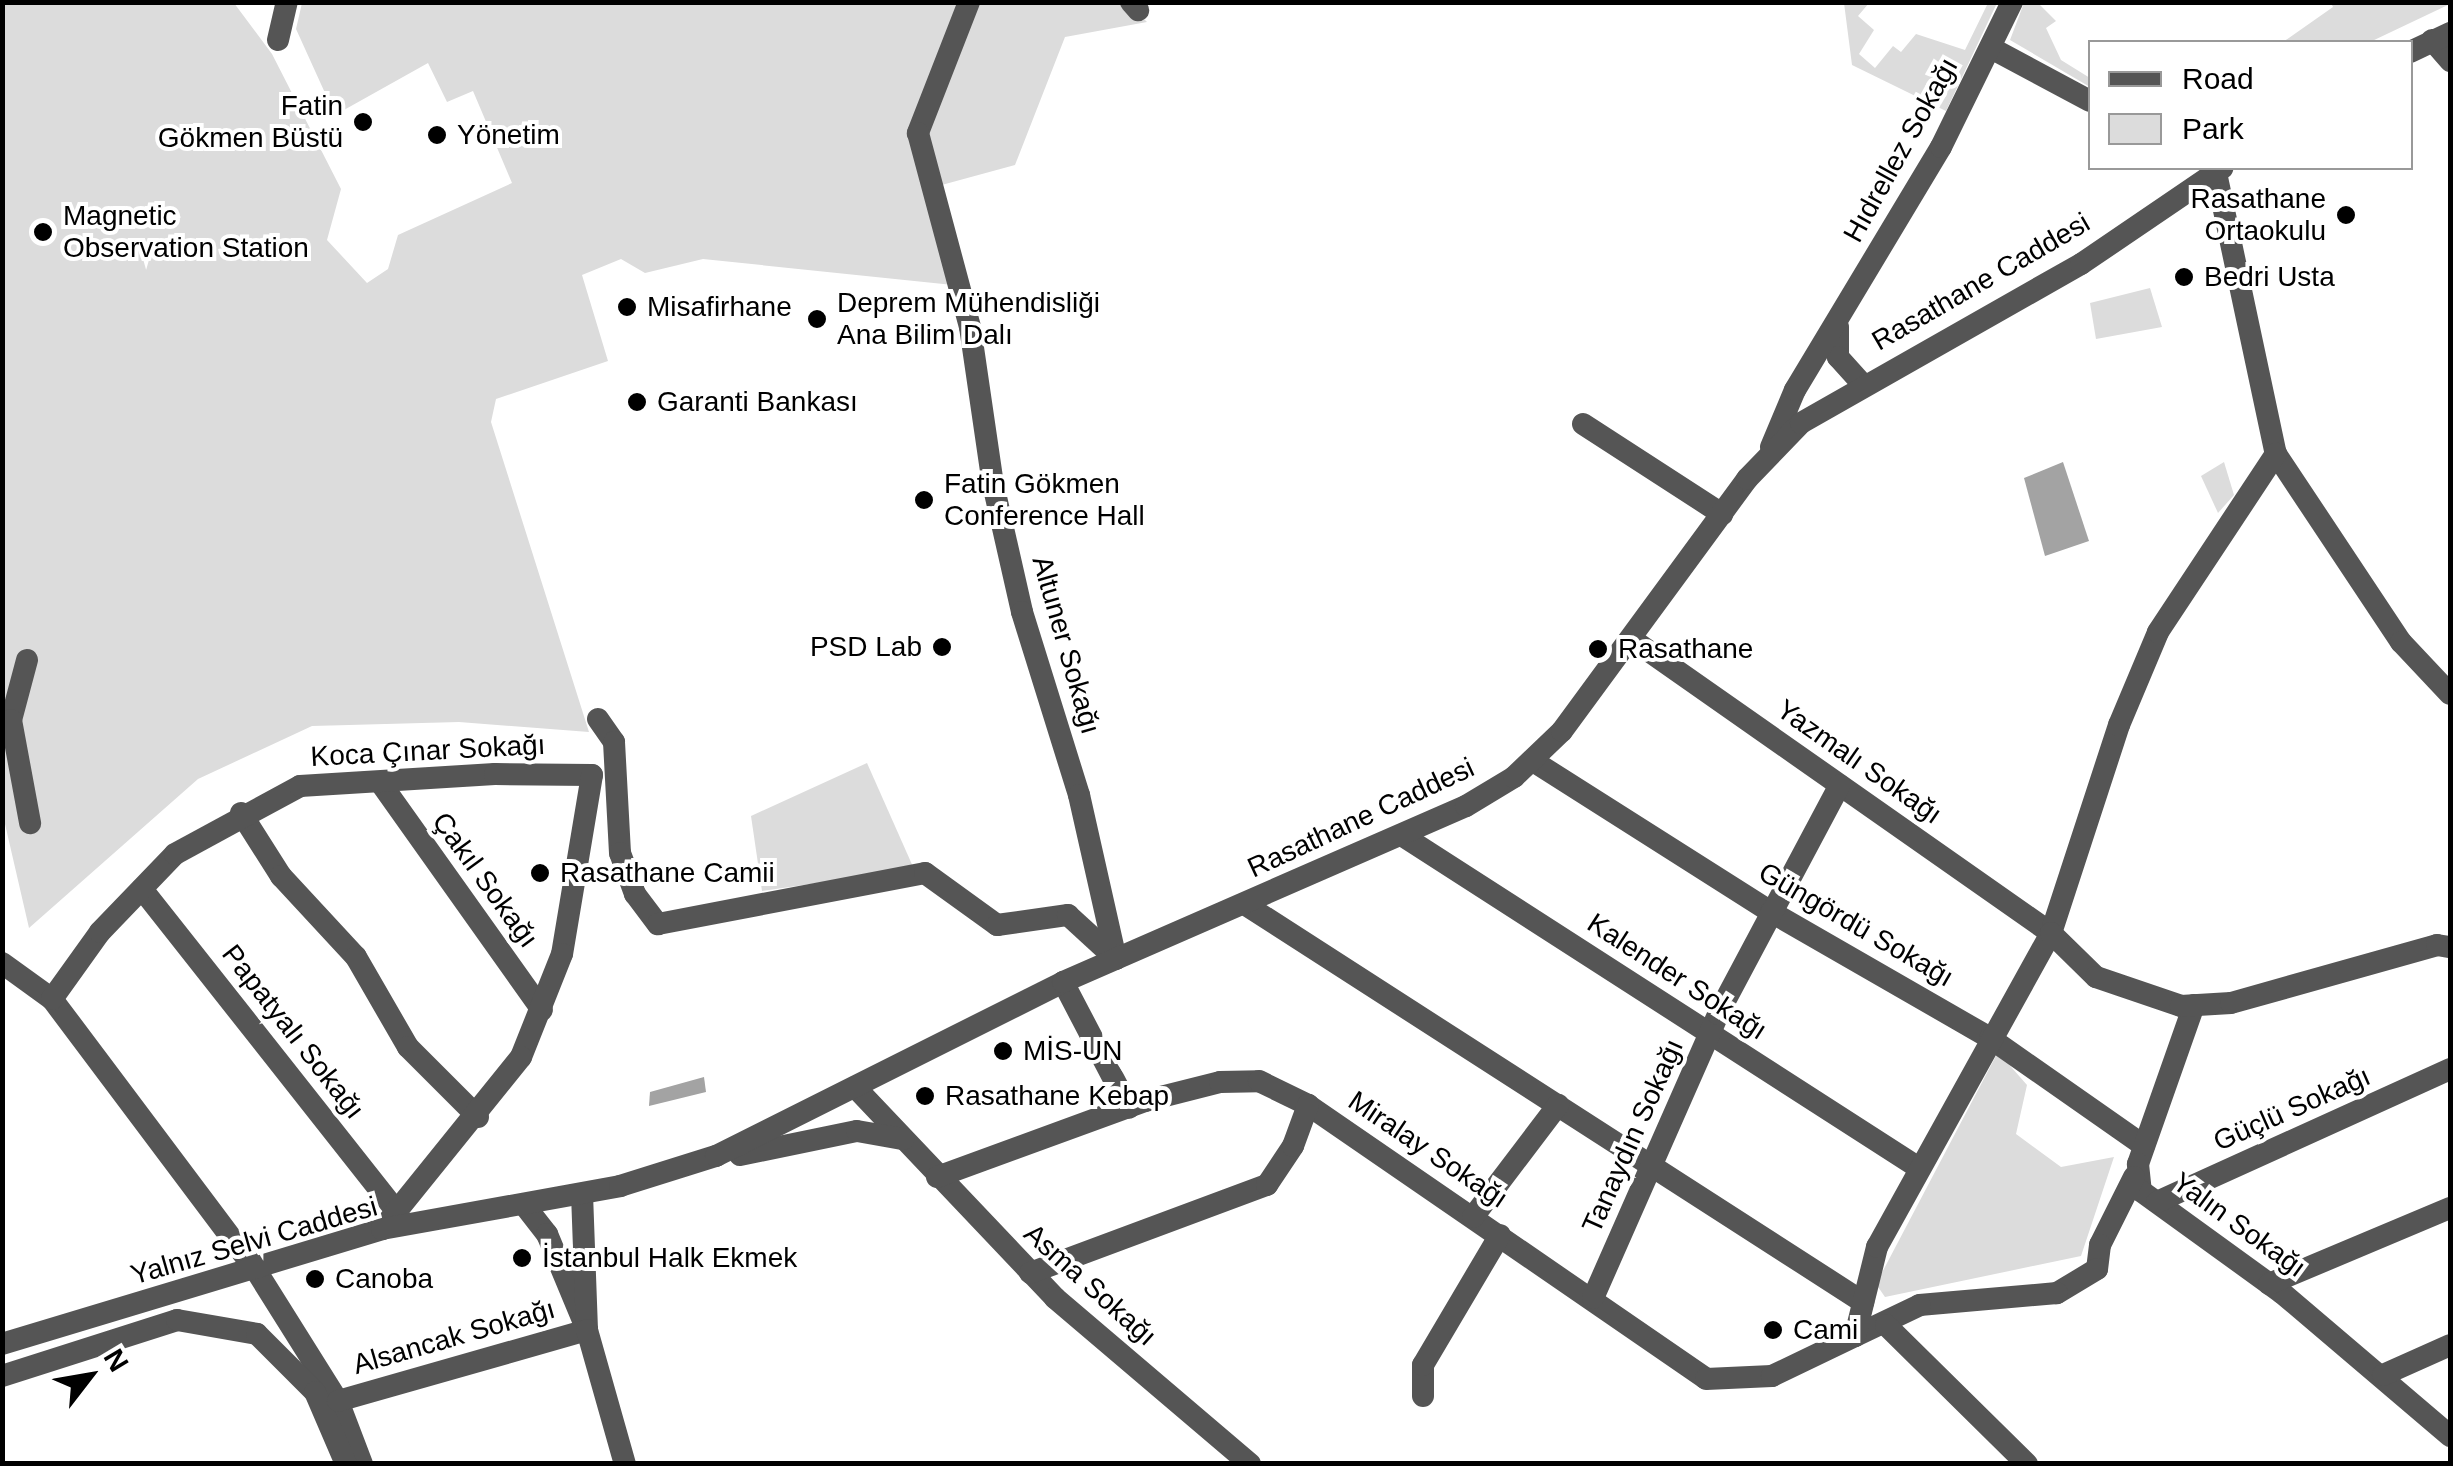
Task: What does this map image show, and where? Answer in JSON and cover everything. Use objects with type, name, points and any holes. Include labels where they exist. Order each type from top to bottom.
[{"type":"street","points":[[278,40],[287,2]]},
{"type":"street","name":"Altuner Sokağı","points":[[970,2],[918,133],[970,327],[993,484],[1022,612],[1079,794],[1116,959]]},
{"type":"street","name":"Hıdrellez Sokağı","points":[[1769,452],[1788,402],[1838,324],[2012,2]]},
{"type":"street","points":[[2413,51],[2442,37],[2450,60]]},
{"type":"street","points":[[1990,48],[2088,101]]},
{"type":"street","name":"Rasathane Caddesi","points":[[525,1206],[716,1156],[1062,982],[1402,836],[1491,792],[1533,761],[1633,640],[1769,452],[1818,410],[2066,273],[2215,170]]},
{"type":"street","points":[[2218,170],[2276,454],[2400,642],[2450,694]]},
{"type":"street","points":[[1838,324],[1838,356],[1862,384]]},
{"type":"street","points":[[1583,424],[1722,514]]},
{"type":"street","points":[[1855,1336],[1877,1247],[2051,933],[2119,724],[2158,632],[2276,454]]},
{"type":"street","name":"Yazmalı Sokağı","points":[[1633,640],[2051,933],[2096,977],[2194,1005]]},
{"type":"street","points":[[28,660],[12,720],[30,823]]},
{"type":"street","points":[[598,719],[614,742],[620,853],[635,894],[658,924],[924,873],[997,925],[1068,915],[1116,959]]},
{"type":"street","name":"Güngördü Sokağı","points":[[1533,761],[1771,912],[1990,1038],[2144,1146]]},
{"type":"street","name":"Koca Çınar Sokağı","points":[[52,999],[100,932],[176,854],[241,813],[300,786],[382,784],[495,774],[592,776],[574,902],[542,1010]]},
{"type":"street","name":"Çakıl Sokağı","points":[[382,784],[542,1010]]},
{"type":"street","name":"Tanaydın Sokağı","points":[[1594,1298],[1710,1034],[1840,785]]},
{"type":"street","points":[[241,813],[281,876],[356,957],[408,1047],[478,1118]]},
{"type":"street","name":"Kalender Sokağı","points":[[1402,836],[1919,1168]]},
{"type":"street","name":"Papatyalı Sokağı","points":[[142,889],[389,1221]]},
{"type":"street","points":[[1246,905],[1655,1163],[1864,1302]]},
{"type":"street","points":[[2194,1005],[2231,1003],[2436,945],[2450,947]]},
{"type":"street","points":[[2,963],[52,999],[257,1272],[338,1400],[362,1464]]},
{"type":"street","points":[[1062,982],[1129,1108]]},
{"type":"street","name":"Yalın Sokağı","points":[[2194,1005],[2134,1178],[2157,1202],[2270,1284],[2383,1375],[2450,1436]]},
{"type":"street","points":[[389,1221],[478,1118],[521,1057],[542,1010]]},
{"type":"street","name":"Güçlü Sokağı","points":[[2157,1202],[2450,1068]]},
{"type":"street","name":"Miralay Sokağı","points":[[937,1178],[1129,1108],[1220,1082],[1260,1081],[1308,1105],[1594,1298],[1706,1379],[1772,1376],[1886,1325],[1920,1304],[2057,1293],[2097,1269],[2100,1244],[2134,1178]]},
{"type":"street","name":"Asma Sokağı","points":[[856,1087],[937,1178],[1030,1273],[1250,1464]]},
{"type":"street","points":[[1030,1273],[1266,1185],[1293,1146],[1308,1105]]},
{"type":"street","points":[[1473,1217],[1558,1105]]},
{"type":"street","points":[[716,1156],[857,1131],[903,1139]]},
{"type":"street","points":[[582,1194],[587,1330]]},
{"type":"street","points":[[525,1206],[547,1234],[587,1330],[626,1464]]},
{"type":"street","name":"Yalnız Selvi Caddesi","points":[[2,1344],[257,1272],[389,1221],[525,1206]]},
{"type":"street","points":[[2270,1284],[2450,1208]]},
{"type":"street","points":[[1423,1396],[1424,1365],[1500,1235]]},
{"type":"street","points":[[2,1376],[177,1320],[257,1334],[316,1392],[346,1464]]},
{"type":"street","points":[[1886,1325],[2026,1464]]},
{"type":"street","name":"Alsancak Sokağı","points":[[338,1400],[587,1330]]},
{"type":"street","points":[[2383,1375],[2450,1344]]},
{"type":"green space","points":[[1127,2],[1147,22],[1065,37],[1015,165],[927,189],[953,285],[703,259],[645,273],[621,259],[582,275],[608,361],[496,399],[491,422],[589,732],[459,722],[312,726],[198,779],[29,928],[2,811],[2,3],[234,3],[272,54],[341,189],[327,240],[367,283],[388,269],[398,235],[512,183],[473,91],[447,102],[428,63],[335,115],[296,29],[302,3]]},
{"type":"green space","points":[[2450,2],[2374,40],[2286,40],[2333,7],[2331,3]]},
{"type":"green space","points":[[1844,3],[1869,3],[1858,16],[1874,30],[1859,54],[1875,68],[1893,46],[1901,52],[1916,34],[1965,50],[1988,3],[1997,3],[1946,111],[1852,65]]},
{"type":"green space","points":[[2024,3],[2038,3],[2056,21],[2046,28],[2061,60],[2088,77],[2088,86],[2010,40]]},
{"type":"green space","points":[[2150,288],[2162,327],[2096,339],[2090,303]]},
{"type":"green space","points":[[2224,462],[2234,495],[2218,513],[2201,476]]},
{"type":"green space","points":[[867,763],[914,869],[762,891],[751,816]]},
{"type":"green space","points":[[1998,1052],[2027,1085],[2016,1134],[2061,1167],[2114,1157],[2081,1256],[1885,1297],[1876,1284]]},
{"type":"shaded area","points":[[2063,462],[2089,541],[2045,556],[2024,478]]},
{"type":"shaded area","points":[[704,1077],[706,1092],[649,1106],[650,1092]]},
{"type":"place","name":"Fatin Gökmen Büstü","points":[[363,122]]},
{"type":"place","name":"Yönetim","points":[[437,135]]},
{"type":"place","name":"Rasathane Ortaokulu","points":[[2346,215]]},
{"type":"place","name":"Magnetic Observation Station","points":[[43,232]]},
{"type":"place","name":"Bedri Usta","points":[[2184,277]]},
{"type":"place","name":"Misafirhane","points":[[627,307]]},
{"type":"place","name":"Deprem Mühendisliği Ana Bilim Dalı","points":[[817,319]]},
{"type":"place","name":"Garanti Bankası","points":[[637,402]]},
{"type":"place","name":"Fatin Gökmen Conference Hall","points":[[924,500]]},
{"type":"place","name":"PSD Lab","points":[[942,647]]},
{"type":"place","name":"Rasathane","points":[[1598,649]]},
{"type":"place","name":"Rasathane Camii","points":[[540,873]]},
{"type":"place","name":"MİS-UN","points":[[1003,1051]]},
{"type":"place","name":"Rasathane Kebap","points":[[925,1096]]},
{"type":"place","name":"İstanbul Halk Ekmek","points":[[522,1258]]},
{"type":"place","name":"Canoba","points":[[315,1279]]},
{"type":"place","name":"Cami","points":[[1773,1330]]}]
